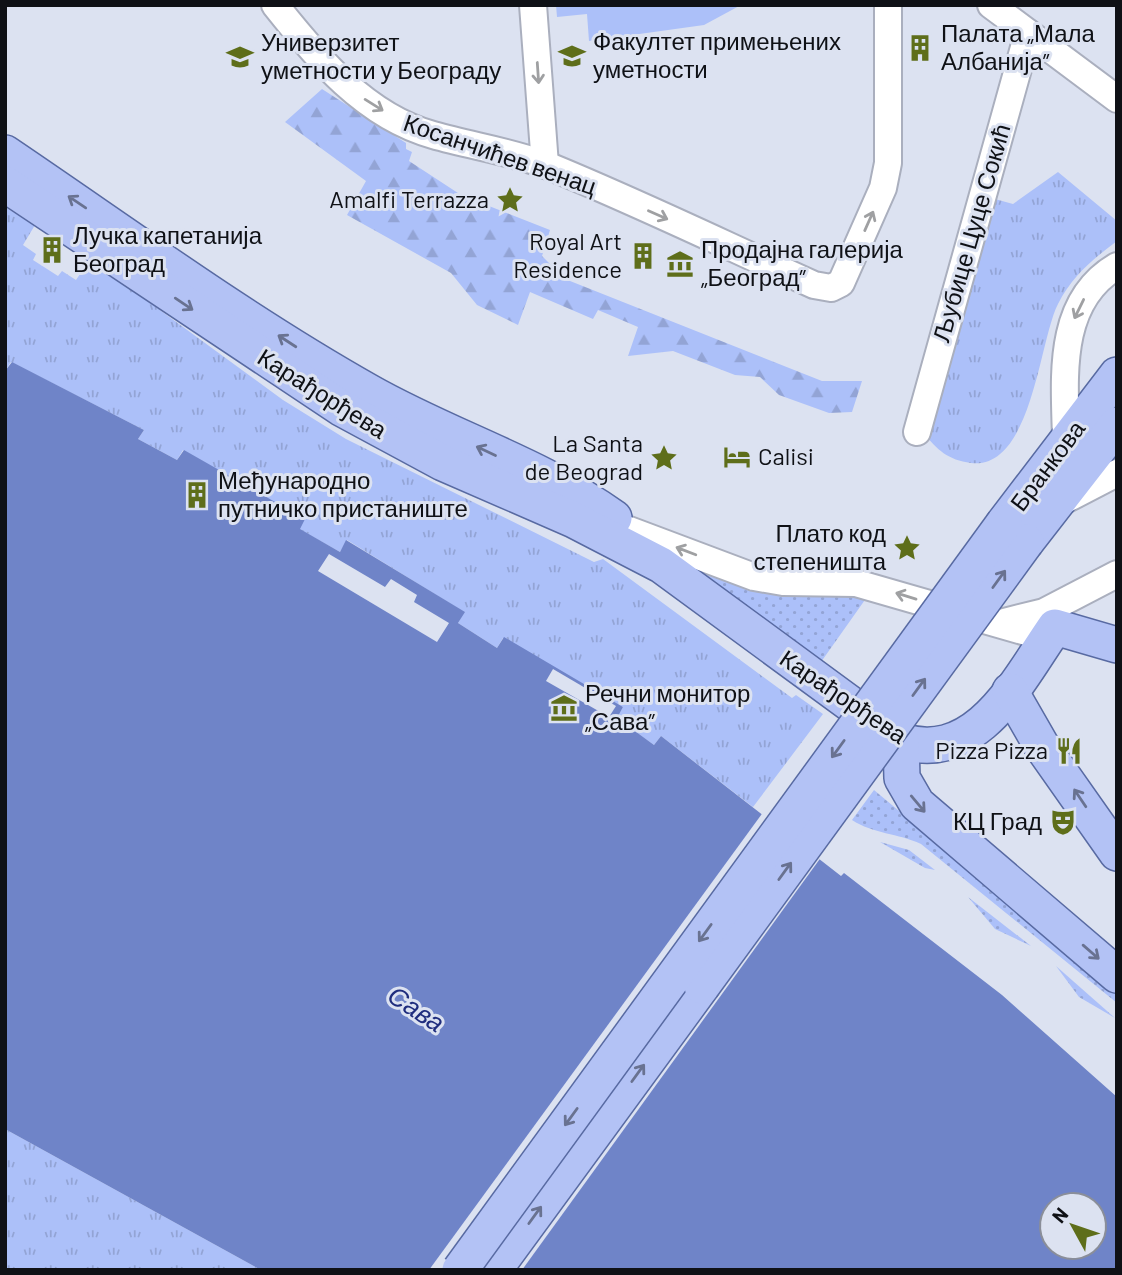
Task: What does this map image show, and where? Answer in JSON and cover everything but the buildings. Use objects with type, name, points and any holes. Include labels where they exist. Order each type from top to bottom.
[{"type":"main road","name":"Карађорђева","points":[[5,153],[341,376],[429,424],[600,508],[629,530],[661,565]]},
{"type":"main road","name":"Карађорђева","points":[[5,184],[341,408],[443,463],[583,524],[661,565],[901,741],[924,746],[953,743],[979,725],[1010,691],[1051,633],[1117,645]]},
{"type":"main road","name":"Бранкова","points":[[1015,532],[1066,441],[1117,375]]},
{"type":"main road","name":"Бранкова","points":[[1015,532],[1052,508],[1117,425]]},
{"type":"main road","points":[[460,1270],[1015,532]]},
{"type":"main road","points":[[494,1270],[1015,532]]},
{"type":"main road","points":[[1010,691],[1041,745],[1117,853]]},
{"type":"main road","points":[[901,741],[902,778],[917,804],[1117,975]]},
{"type":"street","name":"Косанчићев венац","points":[[275,5],[329,70],[379,109],[431,135],[491,147],[545,165],[814,285],[836,286],[841,283],[883,188],[888,163],[888,5]]},
{"type":"street","points":[[533,5],[545,165]]},
{"type":"street","points":[[991,5],[1117,99]]},
{"type":"street","name":"Љубице Цуце Сокић","points":[[917,432],[1028,33]]},
{"type":"street","points":[[1066,441],[1065,364],[1071,329],[1089,290],[1117,266]]},
{"type":"street","points":[[1052,508],[1117,473]]},
{"type":"street","name":"Карађорђева","points":[[629,530],[754,577],[783,582],[856,583],[995,623],[1051,633]]},
{"type":"street","points":[[995,623],[1012,622],[1044,612],[1117,574]]},
{"type":"street","points":[[1051,633],[1088,590]]},
{"type":"green space","points":[[556,5],[741,5],[704,25],[589,41],[587,14],[557,17]]},
{"type":"green space","points":[[322,89],[406,143],[406,149],[412,152],[409,161],[461,195],[550,230],[542,256],[565,279],[822,381],[862,381],[852,412],[829,413],[779,395],[760,377],[735,375],[673,351],[628,356],[638,327],[598,310],[593,319],[530,292],[518,325],[477,305],[451,273],[347,215],[366,181],[285,122]]},
{"type":"green space","points":[[1058,172],[1117,221],[1117,241],[1084,269],[1058,304],[1030,400],[1020,426],[1008,446],[991,460],[971,463],[949,457],[923,432],[995,199],[1013,204]]},
{"type":"green space","points":[[5,207],[35,225],[23,245],[36,254],[33,260],[58,276],[62,271],[76,280],[90,259],[283,400],[346,439],[594,562],[603,559],[792,698],[796,695],[823,714],[753,807],[661,736],[654,745],[616,718],[623,707],[503,638],[497,648],[458,623],[464,612],[347,540],[340,552],[299,529],[304,519],[183,450],[177,460],[138,439],[144,430],[11,362],[5,371]]},
{"type":"green space","points":[[684,562],[773,594],[867,597],[821,662]]},
{"type":"green space","points":[[874,790],[1117,993],[1117,1003],[921,844],[868,828],[852,820]]},
{"type":"green space","points":[[880,842],[909,850],[935,870],[925,868]]},
{"type":"green space","points":[[968,897],[1031,946],[995,929]]},
{"type":"green space","points":[[1056,966],[1115,1018],[1079,997]]},
{"type":"green space","points":[[5,1129],[261,1270],[5,1270]]},
{"type":"water","name":"Сава","points":[[12,362],[144,430],[138,439],[177,460],[184,450],[305,519],[300,529],[340,552],[346,540],[465,612],[458,623],[497,648],[504,637],[623,707],[617,718],[654,745],[661,736],[841,876],[844,873],[1002,995],[1117,1097],[1117,1270],[261,1270],[5,1129],[5,371]]},
{"type":"pier","points":[[329,554],[385,587],[391,579],[417,595],[414,602],[449,623],[437,642],[318,571]]},
{"type":"pier","points":[[553,669],[616,706],[609,717],[546,681]]},
{"type":"pier","points":[[764,811],[822,856],[522,1270],[429,1270]]},
{"type":"place","name":"Палата „Мала Албанија”","points":[[920,48]]},
{"type":"place","name":"Факултет примењених уметности","points":[[572,56]]},
{"type":"place","name":"Универзитет уметности у Београду","points":[[240,57]]},
{"type":"place","name":"Amalfi Terrazza","points":[[510,200]]},
{"type":"place","name":"Лучка капетанија Београд","points":[[52,250]]},
{"type":"place","name":"Royal Art Residence","points":[[643,256]]},
{"type":"place","name":"Продајна галерија „Београд”","points":[[680,264]]},
{"type":"place","name":"Calisi","points":[[737,457]]},
{"type":"place","name":"La Santa de Beograd","points":[[664,458]]},
{"type":"place","name":"Међународно путничко пристаниште","points":[[197,495]]},
{"type":"place","name":"Плато код степеништа","points":[[907,548]]},
{"type":"place","name":"Речни монитор „Сава”","points":[[564,708]]},
{"type":"place","name":"Pizza Pizza","points":[[1069,751]]},
{"type":"place","name":"КЦ Град","points":[[1063,822]]}]
